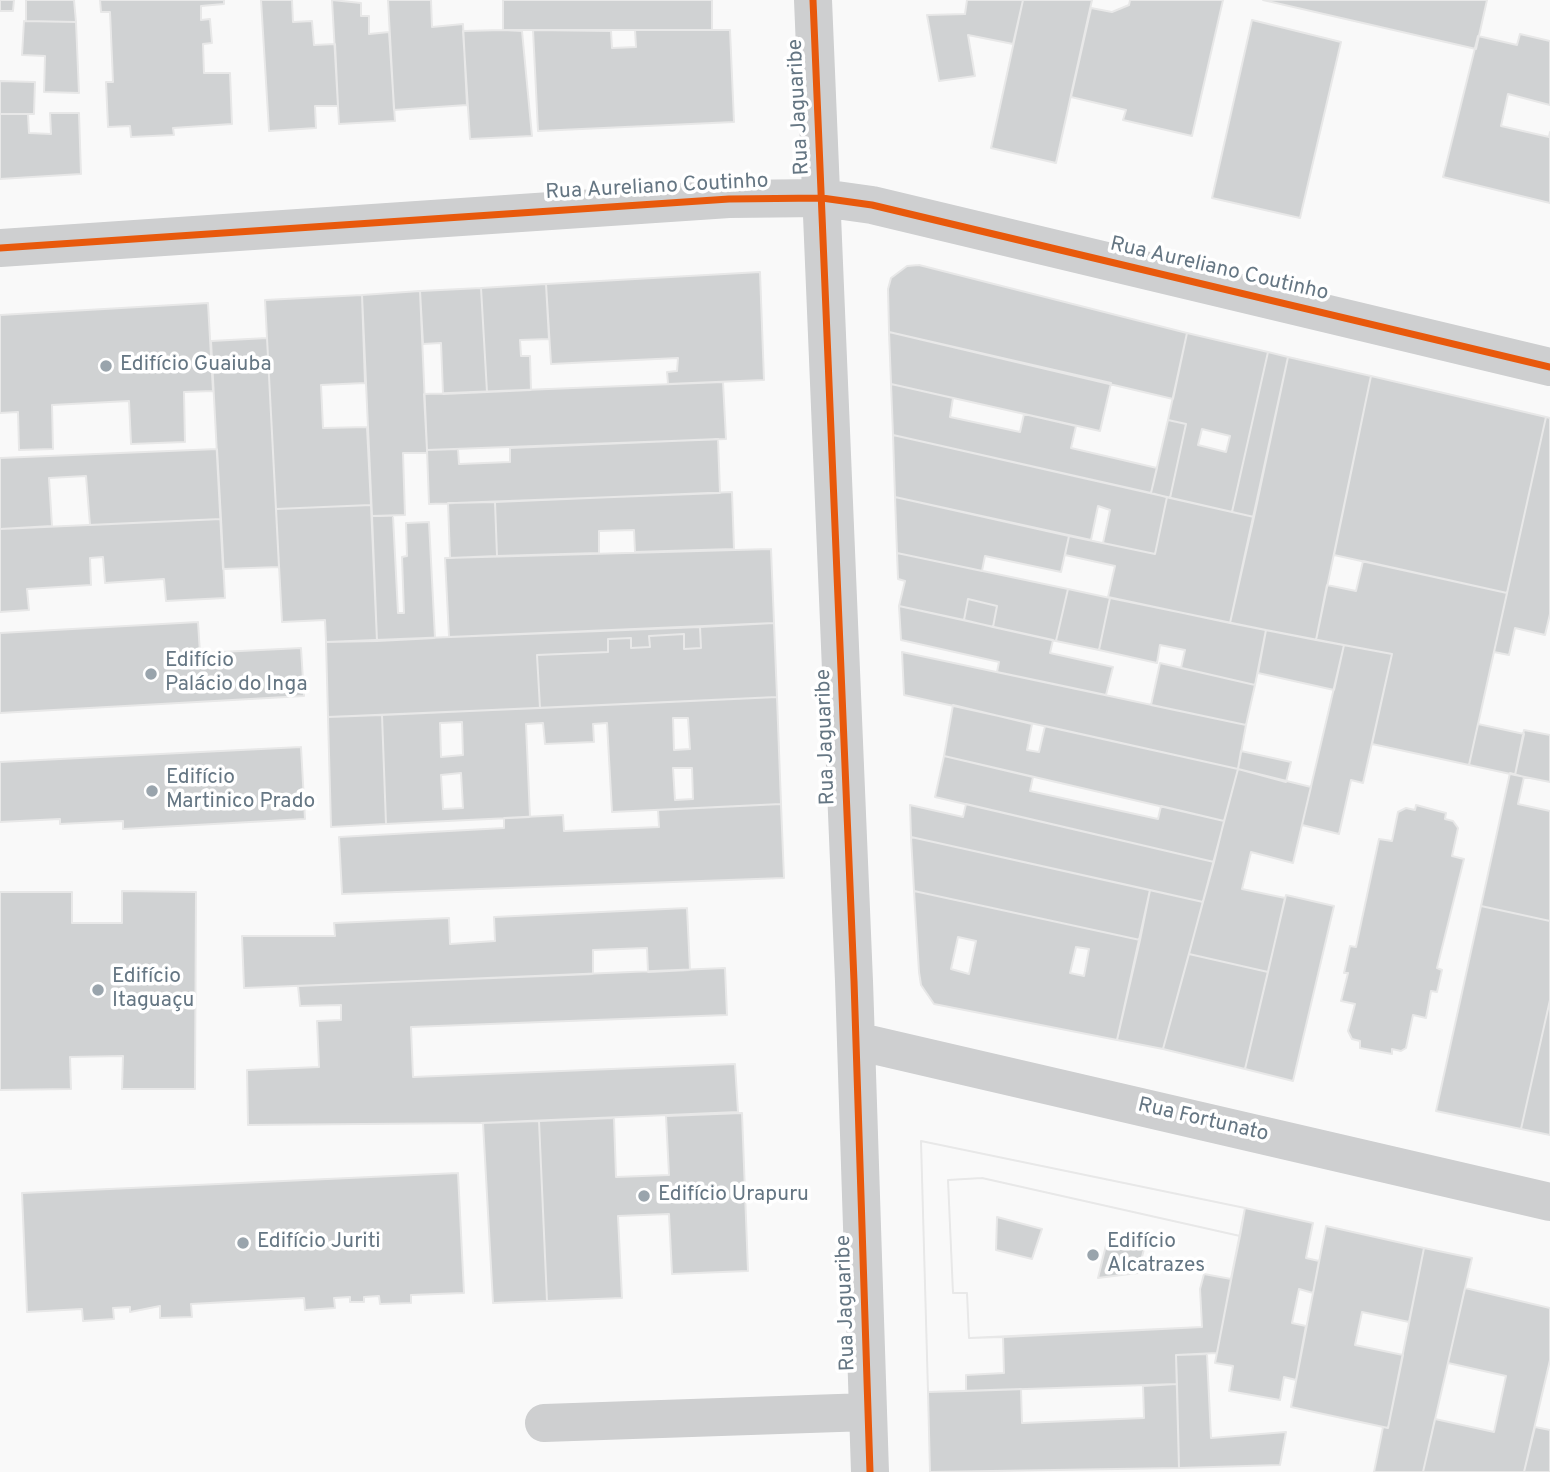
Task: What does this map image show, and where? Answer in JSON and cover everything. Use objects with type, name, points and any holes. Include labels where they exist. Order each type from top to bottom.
[{"type":"street","name":"Rua Jaguaribe","points":[[813,0],[856,1041],[870,1472]]},
{"type":"street","name":"Rua Aureliano Coutinho","points":[[0,248],[729,199],[822,198],[892,210],[1550,367]]},
{"type":"street","name":"Rua Fortunato","points":[[856,1041],[1550,1202]]},
{"type":"street","points":[[544,1423],[868,1412]]},
{"type":"building","points":[[0,0],[14,0],[13,11],[0,11]]},
{"type":"building","points":[[26,0],[74,0],[76,22],[26,21]]},
{"type":"building","points":[[100,0],[224,0],[224,4],[201,6],[201,20],[210,19],[212,43],[203,44],[204,73],[230,73],[232,124],[173,128],[174,135],[131,137],[130,126],[108,127],[106,82],[113,82],[110,12],[101,12]]},
{"type":"building","points":[[261,0],[292,0],[293,22],[312,21],[314,45],[335,44],[338,106],[315,106],[316,128],[269,131]]},
{"type":"building","points":[[332,0],[361,3],[361,16],[369,16],[369,34],[389,32],[395,121],[339,124]]},
{"type":"building","points":[[388,0],[431,0],[432,27],[463,24],[467,105],[394,110]]},
{"type":"building","points":[[503,0],[712,0],[712,30],[503,30]]},
{"type":"building","points":[[967,0],[1023,0],[1013,44],[968,35],[975,76],[939,81],[927,15],[965,14]]},
{"type":"building","points":[[1023,0],[1092,0],[1056,163],[991,148]]},
{"type":"building","points":[[1130,0],[1223,0],[1192,136],[1123,120],[1126,110],[1071,97],[1091,8],[1112,12],[1129,5]]},
{"type":"building","points":[[1263,0],[1487,0],[1476,49]]},
{"type":"building","points":[[1252,20],[1341,42],[1300,218],[1212,198]]},
{"type":"building","points":[[24,21],[76,22],[79,93],[44,92],[45,56],[22,55]]},
{"type":"building","points":[[533,30],[611,31],[612,48],[636,47],[635,30],[730,30],[734,122],[538,131]]},
{"type":"building","points":[[463,31],[522,31],[532,136],[470,139]]},
{"type":"building","points":[[1520,34],[1550,41],[1550,105],[1508,94],[1501,126],[1549,137],[1550,132],[1550,203],[1443,177],[1478,36],[1517,45]]},
{"type":"building","points":[[0,81],[35,82],[34,114],[0,114]]},
{"type":"building","points":[[50,113],[79,113],[81,174],[0,179],[0,114],[28,114],[29,133],[51,134]]},
{"type":"building","points":[[919,265],[1187,333],[1173,399],[889,332],[888,289],[891,278],[907,266]]},
{"type":"building","points":[[760,272],[764,380],[668,384],[667,372],[677,371],[678,358],[551,364],[546,284]]},
{"type":"building","points":[[546,284],[549,339],[520,340],[521,356],[530,356],[531,390],[487,392],[481,288]]},
{"type":"building","points":[[481,288],[487,392],[443,394],[441,343],[423,344],[420,291]]},
{"type":"building","points":[[420,291],[427,453],[403,453],[405,515],[372,516],[362,295]]},
{"type":"building","points":[[362,295],[365,383],[321,385],[323,428],[367,427],[371,505],[276,509],[265,300]]},
{"type":"building","name":"Edifício Guaiuba","points":[[208,303],[213,391],[184,392],[185,442],[131,444],[129,401],[52,405],[53,449],[19,450],[18,412],[0,413],[0,315]]},
{"type":"building","points":[[889,332],[1111,383],[1100,431],[891,384]]},
{"type":"building","points":[[1187,333],[1268,352],[1232,512],[1170,498],[1186,424],[1168,420]],"holes":[[[1202,429],[1230,436],[1226,452],[1198,445]]]},
{"type":"building","points":[[267,338],[279,567],[223,569],[211,341]]},
{"type":"building","points":[[1268,352],[1288,357],[1254,517],[1232,512]]},
{"type":"building","points":[[1288,357],[1371,376],[1316,640],[1230,623]]},
{"type":"building","points":[[1371,376],[1546,417],[1507,593],[1334,555]]},
{"type":"building","points":[[723,382],[726,439],[427,450],[424,394]]},
{"type":"building","points":[[891,384],[953,398],[950,417],[1020,432],[1024,414],[1076,426],[1071,448],[1157,468],[1151,493],[893,435]]},
{"type":"building","points":[[1546,417],[1550,418],[1550,614],[1545,635],[1515,628],[1509,655],[1494,652]]},
{"type":"building","points":[[1168,420],[1186,424],[1170,498],[1151,493]]},
{"type":"building","points":[[893,435],[1167,497],[1155,554],[1103,543],[1110,510],[1098,506],[1091,540],[895,497]]},
{"type":"building","points":[[718,439],[720,493],[429,504],[427,450],[458,449],[459,464],[510,462],[510,448]]},
{"type":"building","points":[[217,449],[221,519],[90,525],[86,476],[49,478],[52,526],[0,529],[0,458]]},
{"type":"building","points":[[732,492],[734,549],[635,552],[634,530],[599,531],[599,553],[497,556],[495,502]]},
{"type":"building","points":[[895,497],[1069,536],[1061,572],[985,556],[982,571],[897,553]]},
{"type":"building","points":[[1167,497],[1254,517],[1230,623],[1108,597],[1115,566],[1065,555],[1069,536],[1155,554]]},
{"type":"building","points":[[495,502],[497,556],[450,558],[448,503]]},
{"type":"building","points":[[371,505],[377,641],[326,642],[325,620],[282,622],[276,509]]},
{"type":"building","points":[[372,516],[393,516],[398,613],[404,613],[402,557],[407,556],[406,523],[429,522],[435,638],[377,641]]},
{"type":"building","points":[[221,519],[225,598],[166,601],[164,579],[105,583],[103,557],[90,558],[91,585],[27,589],[29,610],[0,612],[0,529]]},
{"type":"building","points":[[771,549],[774,623],[449,637],[445,558]]},
{"type":"building","points":[[897,553],[1068,589],[1056,641],[993,627],[997,606],[968,599],[964,620],[899,606],[905,581],[898,579]]},
{"type":"building","points":[[1363,561],[1507,593],[1469,765],[1372,744],[1392,654],[1316,640],[1327,585],[1356,591]]},
{"type":"building","points":[[1068,589],[1110,598],[1099,650],[1056,641]]},
{"type":"building","points":[[1110,598],[1266,630],[1255,685],[1181,668],[1185,650],[1160,645],[1157,663],[1099,650]]},
{"type":"building","points":[[968,599],[997,606],[993,627],[964,620]]},
{"type":"building","points":[[899,606],[1053,640],[1050,653],[1113,667],[1106,695],[997,672],[999,662],[901,640]]},
{"type":"building","name":"Edifício Palácio do Inga","points":[[198,622],[200,653],[301,648],[304,696],[0,713],[0,633]]},
{"type":"building","points":[[774,623],[777,697],[540,708],[537,655],[608,652],[608,639],[631,638],[631,648],[650,647],[649,636],[684,634],[684,649],[701,648],[700,627]]},
{"type":"building","points":[[700,627],[701,648],[684,649],[684,634],[649,636],[650,647],[631,648],[631,638],[608,639],[608,652],[537,655],[540,708],[328,717],[326,642]]},
{"type":"building","points":[[1266,630],[1344,645],[1334,690],[1258,673]]},
{"type":"building","points":[[1344,645],[1392,654],[1363,783],[1351,780],[1339,834],[1302,825]]},
{"type":"building","points":[[902,652],[1246,725],[1238,769],[904,695]]},
{"type":"building","points":[[1160,663],[1255,685],[1246,725],[1151,705]]},
{"type":"building","points":[[777,697],[781,804],[612,812],[607,723],[593,724],[594,742],[545,744],[543,723],[526,724],[530,817],[386,824],[382,715]],"holes":[[[673,718],[688,718],[690,749],[674,750]],[[462,722],[463,755],[441,757],[440,723]],[[673,768],[692,768],[693,799],[675,800]],[[461,773],[463,808],[443,809],[441,775]]]},
{"type":"building","points":[[953,705],[1032,724],[1027,750],[1039,752],[1045,726],[1238,769],[1224,821],[944,756]]},
{"type":"building","points":[[382,715],[386,824],[331,827],[328,717]]},
{"type":"building","points":[[1478,724],[1524,734],[1515,775],[1469,765]]},
{"type":"building","points":[[1524,730],[1550,735],[1550,782],[1515,775]]},
{"type":"building","name":"Edifício Martinico Prado","points":[[301,747],[305,819],[123,829],[123,821],[60,824],[60,819],[0,822],[0,762]]},
{"type":"building","points":[[1241,751],[1291,762],[1286,782],[1238,769]]},
{"type":"building","points":[[944,756],[1033,777],[1030,791],[1158,819],[1161,806],[1224,821],[1214,862],[935,797]]},
{"type":"building","points":[[1238,769],[1311,787],[1293,863],[1251,852],[1242,889],[1285,898],[1268,972],[1189,954]]},
{"type":"building","points":[[1510,773],[1524,777],[1518,804],[1550,811],[1550,921],[1481,906]]},
{"type":"building","points":[[781,804],[784,878],[342,894],[339,837],[504,828],[504,818],[563,815],[564,831],[659,827],[658,810]]},
{"type":"building","points":[[966,804],[1214,862],[1203,902],[911,837],[910,805],[963,817]]},
{"type":"building","points":[[1416,805],[1446,813],[1445,819],[1453,821],[1458,828],[1452,856],[1464,859],[1437,968],[1442,970],[1437,992],[1431,991],[1426,1018],[1413,1015],[1406,1048],[1401,1051],[1392,1049],[1392,1054],[1360,1048],[1360,1041],[1352,1039],[1348,1031],[1355,1004],[1341,1001],[1348,973],[1344,973],[1350,946],[1356,947],[1379,839],[1392,841],[1398,812],[1406,808],[1415,810]]},
{"type":"building","points":[[911,837],[1150,890],[1140,940],[914,891]]},
{"type":"building","points":[[1150,890],[1203,902],[1163,1049],[1117,1040]]},
{"type":"building","name":"Edifício Itaguaçu","points":[[122,891],[196,892],[195,1089],[122,1089],[123,1056],[70,1057],[71,1089],[0,1090],[0,892],[72,892],[72,923],[122,923]]},
{"type":"building","points":[[914,891],[1140,940],[1117,1040],[934,1004],[921,985]],"holes":[[[958,937],[976,941],[969,974],[951,969]],[[1076,947],[1089,949],[1084,976],[1070,973]]]},
{"type":"building","points":[[1286,895],[1334,906],[1293,1081],[1245,1069]]},
{"type":"building","points":[[1481,906],[1550,921],[1550,1000],[1521,1129],[1436,1111]]},
{"type":"building","points":[[687,908],[690,970],[648,972],[647,948],[593,950],[593,974],[244,988],[242,936],[335,936],[334,923],[449,918],[450,944],[495,941],[494,917]]},
{"type":"building","points":[[1189,954],[1268,972],[1245,1069],[1163,1049]]},
{"type":"building","points":[[725,968],[727,1015],[411,1027],[413,1077],[735,1064],[738,1112],[481,1123],[248,1125],[247,1070],[319,1067],[317,1021],[341,1020],[341,1005],[300,1006],[298,986]]},
{"type":"building","points":[[1550,1000],[1550,1135],[1521,1129]]},
{"type":"building","name":"Edifício Urapuru","points":[[742,1113],[748,1271],[672,1274],[669,1214],[618,1216],[622,1298],[547,1301],[539,1121],[614,1118],[616,1177],[669,1175],[666,1116]]},
{"type":"building","points":[[539,1121],[547,1301],[493,1303],[483,1123]]},
{"type":"building","points":[[921,1141],[1245,1208],[1240,1236],[982,1178],[948,1180],[953,1293],[967,1293],[969,1338],[1003,1337],[1004,1373],[966,1375],[966,1391],[928,1392]]},
{"type":"building","name":"Edifício Alcatrazes","points":[[921,1141],[1245,1208],[1231,1279],[1204,1274],[1200,1289],[1202,1327],[1003,1337],[1004,1373],[966,1375],[966,1391],[928,1392]]},
{"type":"building","name":"Edifício Juriti","points":[[458,1173],[464,1293],[411,1295],[411,1303],[380,1304],[379,1296],[364,1297],[364,1302],[350,1302],[350,1297],[334,1298],[335,1308],[305,1310],[304,1298],[191,1304],[192,1317],[160,1318],[160,1306],[130,1312],[130,1307],[113,1308],[114,1319],[83,1321],[82,1309],[27,1312],[22,1193]]},
{"type":"building","name":"Edifício Alcatrazes","points":[[982,1178],[1240,1236],[1231,1279],[1204,1274],[1200,1289],[1202,1327],[969,1338],[967,1293],[953,1293],[948,1180]]},
{"type":"building","points":[[1245,1208],[1313,1223],[1306,1258],[1319,1261],[1313,1293],[1299,1289],[1292,1323],[1306,1326],[1296,1380],[1284,1377],[1280,1400],[1229,1391],[1233,1366],[1215,1363]]},
{"type":"building","points":[[997,1217],[1042,1229],[1032,1259],[996,1250]]},
{"type":"building","points":[[1326,1226],[1424,1248],[1409,1322],[1362,1312],[1355,1345],[1403,1355],[1388,1428],[1291,1407]]},
{"type":"building","points":[[1108,1237],[1145,1245],[1138,1273],[1098,1278]]},
{"type":"building","points":[[1424,1248],[1472,1258],[1423,1472],[1374,1472],[1383,1427],[1388,1428]]},
{"type":"building","points":[[1204,1274],[1231,1279],[1217,1353],[1176,1355],[1177,1384],[966,1391],[966,1375],[1004,1373],[1003,1337],[1202,1327],[1200,1289]]},
{"type":"building","points":[[1465,1288],[1550,1308],[1550,1360],[1524,1472],[1423,1472],[1435,1419],[1494,1432],[1506,1376],[1448,1363]]},
{"type":"building","points":[[1207,1354],[1211,1438],[1286,1432],[1280,1465],[1179,1468],[1176,1355]]},
{"type":"building","points":[[1177,1384],[1179,1468],[930,1472],[928,1392],[1021,1389],[1022,1423],[1144,1418],[1143,1386]]},
{"type":"building","points":[[1535,1427],[1550,1430],[1550,1472],[1524,1472]]},
{"type":"cycle path","points":[[813,0],[854,981],[870,1472]]},
{"type":"cycle path","points":[[0,248],[729,199],[822,198],[872,205],[1550,367]]},
{"type":"place","name":"Edifício Guaiuba","points":[[106,366]]},
{"type":"place","name":"Edifício Palácio do Inga","points":[[151,674]]},
{"type":"place","name":"Edifício Martinico Prado","points":[[152,791]]},
{"type":"place","name":"Edifício Itaguaçu","points":[[98,990]]},
{"type":"place","name":"Edifício Urapuru","points":[[644,1196]]},
{"type":"place","name":"Edifício Juriti","points":[[243,1243]]},
{"type":"place","name":"Edifício Alcatrazes","points":[[1093,1255]]}]
